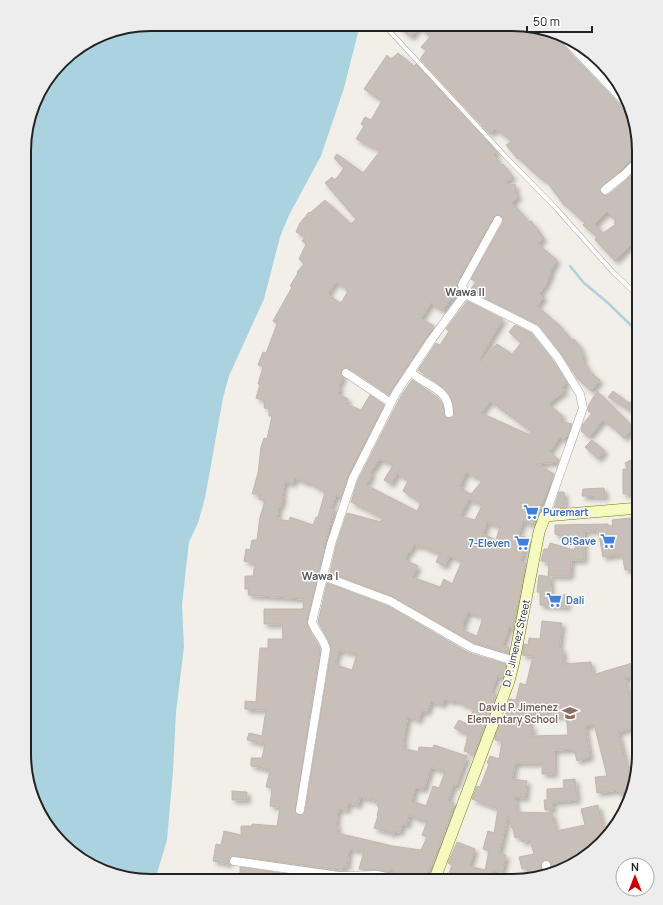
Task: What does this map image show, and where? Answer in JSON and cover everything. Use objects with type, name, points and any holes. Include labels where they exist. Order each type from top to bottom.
[{"type":"street","points":[[573,48],[618,95]]},
{"type":"street","points":[[605,190],[632,167]]},
{"type":"street","points":[[498,220],[462,285],[465,294],[535,329],[558,358],[580,394],[582,408],[545,516],[632,509]]},
{"type":"street","points":[[300,810],[326,649],[325,644],[313,627],[312,622],[331,544],[353,478],[391,403],[432,339],[465,294]]},
{"type":"street","points":[[410,372],[417,378],[441,391],[448,402],[449,413]]},
{"type":"street","points":[[346,373],[391,403]]},
{"type":"street","name":"D. P. Jimenez Street","points":[[437,874],[501,703],[514,661],[539,532],[545,516]]},
{"type":"street","points":[[323,576],[390,601],[472,648],[514,661]]},
{"type":"street","points":[[234,860],[326,874]]},
{"type":"lane","points":[[390,31],[506,157],[555,207],[612,271],[632,290]]},
{"type":"water","points":[[143,31],[358,31],[344,88],[321,156],[289,215],[280,237],[264,299],[229,376],[223,398],[205,498],[198,523],[189,542],[182,605],[184,647],[176,712],[167,840],[157,874],[136,873],[120,870],[98,862],[84,854],[72,844],[51,821],[43,807],[33,777],[31,754],[31,151],[35,120],[47,91],[61,72],[84,51],[113,37]]},
{"type":"building","points":[[404,31],[416,31],[411,37]]},
{"type":"building","points":[[423,31],[527,32],[558,40],[621,106],[626,115],[630,128],[632,159],[602,186],[600,190],[603,195],[608,195],[632,174],[632,244],[615,261],[595,240],[597,237],[583,225],[585,223],[564,205],[544,178],[542,180],[519,158],[518,159],[506,145],[512,141],[495,129],[490,134],[420,59],[426,51],[421,47],[430,37]],"holes":[[[607,212],[616,221],[614,223],[616,224],[603,233],[595,224]]]},
{"type":"building","points":[[398,53],[414,66],[416,64],[497,152],[494,155],[513,177],[505,183],[516,185],[515,192],[519,196],[512,203],[530,222],[531,221],[544,238],[538,244],[557,260],[550,272],[551,273],[545,286],[540,293],[544,297],[537,306],[559,325],[572,340],[574,339],[579,345],[584,357],[582,358],[590,372],[600,380],[591,391],[577,378],[562,355],[539,325],[470,290],[476,282],[471,279],[503,222],[503,218],[498,215],[493,217],[457,282],[458,289],[442,311],[431,303],[421,318],[434,326],[389,395],[349,368],[342,370],[341,373],[343,377],[338,387],[340,388],[338,394],[348,399],[346,404],[361,410],[370,395],[384,405],[348,476],[341,497],[336,495],[331,508],[334,509],[323,548],[307,621],[308,628],[320,649],[295,812],[302,815],[305,811],[331,650],[328,640],[318,622],[327,583],[388,606],[469,653],[506,664],[503,678],[497,676],[491,692],[496,695],[474,754],[464,751],[468,735],[454,728],[459,720],[467,724],[474,709],[454,700],[453,702],[445,699],[442,705],[431,701],[427,712],[422,711],[418,721],[408,716],[403,748],[418,752],[419,747],[433,748],[434,745],[467,756],[456,786],[453,785],[448,801],[454,803],[449,820],[432,866],[430,865],[427,874],[403,874],[390,868],[389,872],[359,869],[364,851],[349,849],[347,867],[343,866],[342,870],[235,856],[229,858],[229,864],[213,861],[216,844],[221,845],[224,831],[241,835],[241,826],[252,826],[252,824],[277,826],[280,807],[270,806],[272,788],[266,787],[270,770],[251,766],[251,758],[262,758],[265,744],[247,740],[249,733],[262,736],[266,710],[245,709],[245,701],[256,702],[260,648],[268,648],[268,639],[283,639],[282,624],[264,624],[264,609],[303,609],[304,599],[248,595],[249,589],[245,589],[245,576],[253,576],[255,563],[244,561],[246,549],[250,550],[252,540],[257,540],[260,517],[265,501],[259,499],[260,494],[252,494],[258,473],[261,447],[264,438],[267,439],[272,416],[269,416],[269,409],[264,408],[265,401],[256,398],[263,367],[258,365],[263,352],[266,353],[277,324],[273,321],[292,287],[290,286],[298,273],[297,272],[304,264],[299,259],[306,244],[302,241],[305,237],[296,232],[300,223],[309,212],[310,213],[325,200],[351,224],[356,219],[325,183],[332,177],[335,180],[344,168],[334,158],[337,154],[363,173],[380,151],[356,139],[364,126],[361,124],[365,117],[371,120],[382,101],[364,89],[387,55],[391,59]],"holes":[[[336,282],[348,291],[341,303],[329,296],[330,295],[328,293]],[[295,478],[307,483],[308,482],[325,492],[318,517],[316,517],[313,525],[290,517],[289,521],[277,519],[279,505],[281,506],[285,481],[292,484]],[[339,650],[357,654],[352,670],[339,666],[339,664],[335,663]],[[431,767],[445,772],[439,788],[433,786],[426,806],[412,801],[415,788],[424,789]],[[360,797],[379,801],[377,806],[379,807],[378,816],[374,828],[394,834],[394,831],[400,832],[402,824],[407,825],[409,815],[427,822],[422,835],[427,837],[421,850],[393,846],[337,833],[338,826],[336,826],[338,809],[347,810],[348,803],[358,805]]]},
{"type":"building","points":[[467,301],[503,319],[479,360],[481,361],[497,344],[512,354],[521,343],[509,332],[515,325],[531,333],[553,361],[567,383],[562,387],[565,391],[548,404],[563,416],[559,421],[572,424],[567,437],[564,440],[560,437],[549,452],[559,460],[558,462],[537,464],[554,474],[533,525],[523,521],[518,535],[528,538],[521,561],[526,563],[513,628],[509,627],[503,645],[509,648],[508,653],[474,643],[392,596],[330,573],[336,546],[347,513],[381,522],[383,518],[351,502],[358,480],[401,396],[412,380],[437,397],[443,406],[445,417],[450,418],[454,416],[453,404],[449,394],[439,384],[418,370],[436,343],[440,345],[449,331],[446,329]],"holes":[[[490,401],[532,432],[530,435],[481,413]],[[380,459],[393,465],[384,480],[391,484],[397,473],[408,481],[403,491],[421,503],[417,511],[366,485],[372,475],[370,473]],[[466,472],[482,481],[471,494],[461,489],[462,487],[460,486]],[[469,499],[482,505],[475,520],[460,516]],[[487,522],[500,527],[496,540],[483,534]],[[414,544],[418,547],[419,545],[440,554],[436,562],[445,566],[449,556],[462,561],[452,584],[444,579],[440,587],[412,577],[418,566],[405,560],[408,552],[410,552]],[[468,612],[483,617],[477,636],[462,630],[464,627],[462,626]]]},
{"type":"building","points":[[597,391],[632,426],[632,430],[624,438],[603,420],[589,437],[581,431],[583,424],[592,413],[588,411],[588,406]]},
{"type":"building","points":[[613,391],[629,403],[632,403],[632,412],[608,397]]},
{"type":"building","points":[[592,440],[605,451],[598,459],[585,447]]},
{"type":"building","points":[[630,460],[632,464],[632,494],[623,494],[623,469],[627,469],[625,463]]},
{"type":"building","points":[[604,488],[605,497],[582,496],[583,489]]},
{"type":"building","points":[[559,492],[564,492],[565,507],[554,508]]},
{"type":"building","points":[[632,518],[632,570],[625,570],[622,554],[603,557],[598,530],[584,531],[584,560],[571,560],[570,576],[548,576],[549,562],[541,561],[544,549],[548,549],[550,543],[574,550],[577,543],[555,534],[555,525],[608,524],[608,526],[613,525],[612,520]]},
{"type":"building","name":"Dali","points":[[539,575],[550,577],[551,594],[567,595],[567,607],[540,605],[540,592],[537,592]]},
{"type":"building","points":[[542,621],[562,623],[559,649],[563,649],[563,664],[591,662],[592,675],[632,663],[632,676],[625,678],[629,694],[632,693],[632,728],[618,732],[627,767],[631,766],[626,792],[618,794],[617,790],[597,793],[595,777],[607,776],[594,724],[585,726],[590,757],[577,761],[574,749],[554,750],[554,774],[542,774],[542,763],[515,763],[512,779],[527,781],[525,798],[515,797],[517,812],[552,813],[556,831],[585,825],[581,809],[598,805],[603,827],[602,833],[579,854],[565,862],[552,867],[551,862],[545,860],[541,863],[542,870],[528,873],[527,868],[522,869],[519,857],[534,854],[530,840],[522,842],[520,836],[515,838],[508,815],[499,854],[506,855],[502,872],[493,870],[492,874],[449,874],[452,865],[448,863],[457,842],[475,849],[469,866],[485,870],[489,851],[483,849],[488,831],[494,833],[498,809],[472,799],[477,786],[480,787],[489,764],[487,763],[490,756],[499,759],[502,741],[495,740],[495,737],[502,719],[504,719],[510,699],[516,700],[520,683],[526,685],[533,656],[522,655],[524,644],[528,645],[529,638],[540,639]],"holes":[[[532,713],[550,713],[551,717],[566,715],[568,735],[531,736],[533,727],[529,727]]]},
{"type":"building","points":[[575,779],[577,800],[552,802],[553,809],[545,810],[544,800],[547,800],[547,789],[564,788],[563,780]]},
{"type":"building","points":[[232,791],[247,792],[247,800],[232,800]]},
{"type":"building","points":[[240,867],[288,874],[240,874]]},
{"type":"waterway","points":[[570,266],[584,283],[632,326]]},
{"type":"place","name":"Puremart","points":[[531,512]]},
{"type":"place","name":"O!Save","points":[[608,541]]},
{"type":"place","name":"7-Eleven","points":[[522,543]]},
{"type":"place","name":"Dali","points":[[554,600]]},
{"type":"place","name":"David P. Jimenez Elementary School","points":[[570,713]]},
{"type":"district","name":"Wawa II","points":[[465,292]]},
{"type":"district","name":"Wawa I","points":[[320,576]]}]
